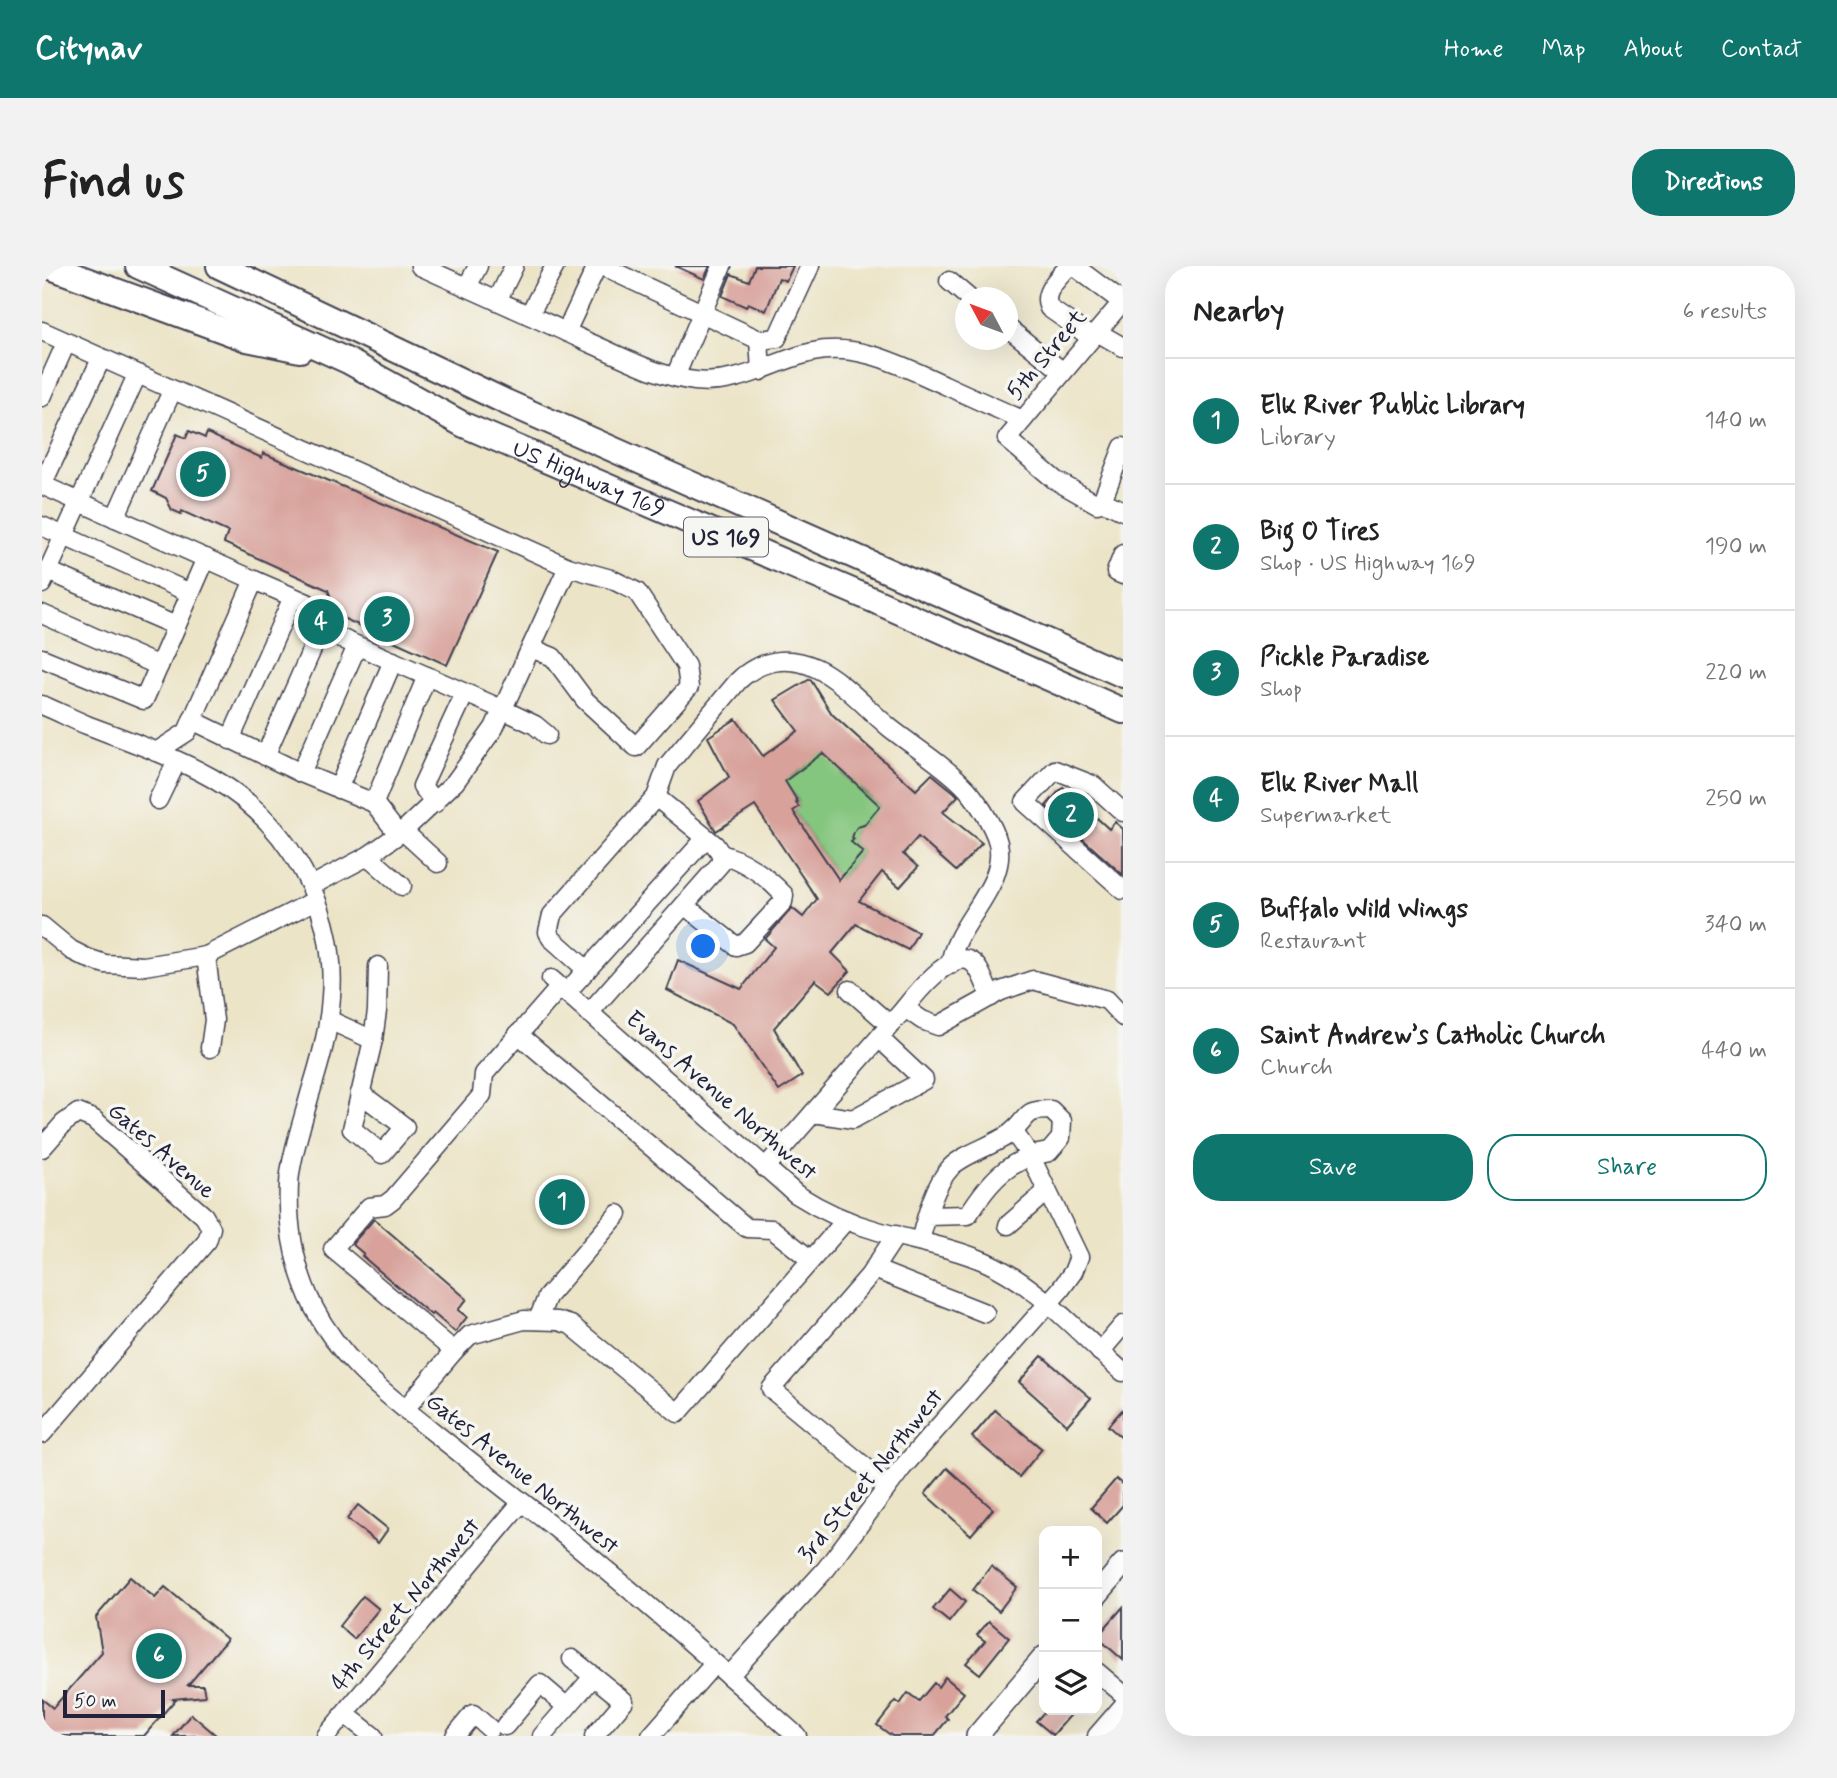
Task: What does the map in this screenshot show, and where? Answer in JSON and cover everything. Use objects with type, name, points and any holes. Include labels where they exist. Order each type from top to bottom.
[{"type":"highway","points":[[48,266],[247,339],[348,361]]},
{"type":"highway","name":"US Highway 169","points":[[138,266],[348,361],[464,425],[873,600],[1118,712]]},
{"type":"highway","name":"US Highway 169","points":[[219,266],[506,402],[1118,672]]},
{"type":"highway","points":[[253,266],[354,330]]},
{"type":"main road","points":[[1102,1589],[1123,1564]]},
{"type":"main road","points":[[977,1736],[1039,1663]]},
{"type":"street","points":[[420,266],[566,332],[675,377],[717,381],[738,378],[816,351],[856,352],[897,364],[1023,420]]},
{"type":"street","points":[[467,288],[478,266]]},
{"type":"street","points":[[498,301],[514,266]]},
{"type":"street","points":[[530,315],[555,266]]},
{"type":"street","points":[[566,332],[599,266],[759,340],[777,338],[810,266]]},
{"type":"street","points":[[675,377],[722,266]]},
{"type":"street","points":[[1123,302],[1072,266],[1046,294],[1049,308],[1094,335],[1123,347]]},
{"type":"street","points":[[949,281],[956,287]]},
{"type":"street","name":"5th Street","points":[[1102,502],[1097,504],[1055,481],[1007,439],[1123,302]]},
{"type":"street","points":[[42,331],[568,567],[611,579],[637,592],[686,666],[689,687],[636,747],[585,700],[553,657],[531,648]]},
{"type":"street","points":[[1018,337],[1063,372]]},
{"type":"street","points":[[759,340],[761,371]]},
{"type":"street","points":[[42,397],[66,343]]},
{"type":"street","points":[[101,359],[42,485],[307,603],[338,637],[504,710],[535,725],[547,735]]},
{"type":"street","points":[[137,374],[45,578],[176,626]]},
{"type":"street","points":[[115,518],[172,391]]},
{"type":"street","points":[[1121,458],[1102,502],[1123,511]]},
{"type":"street","points":[[42,526],[190,593]]},
{"type":"street","points":[[1123,554],[1115,572],[1123,575]]},
{"type":"street","points":[[42,658],[144,700],[206,558]]},
{"type":"street","points":[[42,926],[71,950],[105,964],[145,966],[206,956],[313,893],[368,856],[435,803],[477,753],[504,710],[568,567]]},
{"type":"street","points":[[156,752],[187,732],[254,580]]},
{"type":"street","points":[[230,740],[293,597]]},
{"type":"street","points":[[42,614],[159,666]]},
{"type":"street","points":[[265,756],[324,622]]},
{"type":"street","points":[[302,773],[357,646]]},
{"type":"street","points":[[587,970],[551,938],[548,932],[552,915],[656,797],[667,765],[750,669],[782,659],[815,667],[962,783],[982,811],[998,843],[998,857],[992,879],[952,950],[950,965]]},
{"type":"street","points":[[338,789],[393,661]]},
{"type":"street","points":[[374,803],[427,676]]},
{"type":"street","points":[[435,803],[422,786],[465,693]]},
{"type":"street","name":"Gates Avenue Northwest","points":[[42,705],[209,776],[252,807],[289,848],[313,893],[323,919],[330,957],[332,994],[325,1045],[308,1101],[289,1181],[289,1193],[293,1251],[299,1272],[314,1309],[336,1344],[366,1377],[562,1534],[714,1664]]},
{"type":"street","points":[[192,720],[302,773],[374,803],[401,832],[438,863]]},
{"type":"street","points":[[158,800],[177,761]]},
{"type":"street","points":[[1123,813],[1093,785],[1055,769],[1025,803],[1123,890]]},
{"type":"street","points":[[656,797],[706,838],[721,858],[738,859],[769,879],[784,895],[783,902],[745,943],[736,946],[684,905]]},
{"type":"street","points":[[454,1351],[333,1249],[369,1208],[385,1205],[419,1168],[481,1095],[484,1074],[559,986],[587,970],[706,838]]},
{"type":"street","points":[[368,856],[402,887]]},
{"type":"street","points":[[589,1013],[684,905],[721,858]]},
{"type":"street","points":[[206,956],[214,1020],[211,1048]]},
{"type":"street","points":[[765,1168],[920,988],[950,965],[966,960],[974,963],[991,997]]},
{"type":"street","points":[[360,1093],[373,1040],[378,966]]},
{"type":"street","points":[[904,1009],[938,1026],[991,997],[1033,980],[1107,1000],[1123,1017]]},
{"type":"street","name":"Evans Avenue Northwest","points":[[559,986],[765,1168],[814,1206],[846,1220],[947,1248],[1007,1272],[1123,1372]]},
{"type":"street","points":[[813,1113],[853,1119],[923,1080],[850,990]]},
{"type":"street","points":[[329,1020],[373,1040]]},
{"type":"street","points":[[518,1034],[747,1228],[772,1229],[811,1260]]},
{"type":"street","points":[[920,1241],[930,1201],[951,1167],[1013,1131],[1024,1117],[1035,1110],[1051,1110],[1062,1121],[1061,1138],[1049,1152],[1030,1155],[1006,1169],[984,1189],[968,1215],[927,1216]]},
{"type":"street","name":"Gates Avenue","points":[[42,1148],[64,1123],[78,1113],[93,1119],[204,1216],[211,1228],[207,1241],[42,1434]]},
{"type":"street","points":[[1008,1225],[1047,1191],[1030,1155],[1013,1131]]},
{"type":"street","name":"3rd Street Northwest","points":[[729,1676],[826,1569],[887,1485],[1073,1272],[1079,1257],[1047,1191]]},
{"type":"street","points":[[538,1320],[547,1297],[618,1214]]},
{"type":"street","points":[[405,1409],[470,1335],[524,1320],[538,1320],[571,1325],[678,1413],[846,1220]]},
{"type":"street","points":[[887,1485],[771,1389],[874,1269],[896,1235]]},
{"type":"street","points":[[874,1269],[985,1313]]},
{"type":"street","points":[[1100,1352],[1123,1325]]},
{"type":"street","name":"4th Street Northwest","points":[[326,1736],[521,1503]]},
{"type":"street","points":[[572,1659],[624,1701],[594,1736]]},
{"type":"street","points":[[651,1736],[714,1664],[797,1736]]},
{"type":"street","points":[[542,1736],[593,1676]]},
{"type":"street","points":[[1102,1676],[1123,1694]]},
{"type":"street","points":[[455,1736],[473,1714],[499,1732],[540,1684],[567,1707]]},
{"type":"street","points":[[1097,1736],[1123,1706]]},
{"type":"street","points":[[345,1714],[373,1736]]},
{"type":"green space","points":[[824,751],[846,769],[843,774],[854,783],[857,780],[863,785],[860,789],[888,813],[868,821],[868,824],[855,831],[852,842],[863,852],[839,880],[793,811],[798,807],[798,801],[783,781],[807,767],[806,764]]},
{"type":"building","points":[[675,266],[710,266],[704,279]]},
{"type":"building","points":[[755,266],[793,266],[786,281],[779,278],[766,311],[748,303],[746,307],[722,296],[731,274],[749,281]]},
{"type":"building","points":[[189,431],[205,438],[207,433],[262,458],[263,453],[498,552],[447,665],[338,616],[328,590],[224,543],[228,532],[182,511],[181,514],[172,510],[166,498],[152,491],[177,434],[186,438]]},
{"type":"building","points":[[810,679],[832,714],[916,790],[932,774],[954,792],[958,796],[943,812],[982,843],[956,871],[918,837],[903,854],[918,867],[900,887],[882,872],[859,901],[918,932],[908,950],[856,924],[832,953],[850,971],[831,992],[815,980],[774,1028],[802,1076],[779,1091],[733,1024],[667,990],[678,960],[741,989],[774,947],[765,939],[792,908],[803,917],[817,899],[755,806],[716,831],[698,801],[729,777],[708,737],[736,719],[763,756],[798,731],[775,700]],"holes":[[[823,753],[880,806],[864,825],[857,827],[854,832],[851,842],[863,852],[839,880],[793,811],[799,807],[796,803],[798,802],[785,781]]]},
{"type":"building","points":[[1063,787],[1109,829],[1115,822],[1123,829],[1123,875],[1046,806]]},
{"type":"building","points":[[374,1219],[467,1299],[458,1310],[467,1317],[455,1332],[433,1313],[431,1315],[362,1256],[364,1254],[352,1244]]},
{"type":"building","points":[[1042,1356],[1091,1398],[1067,1425],[1019,1382]]},
{"type":"building","points":[[1123,1409],[1123,1439],[1108,1426]]},
{"type":"building","points":[[995,1410],[1042,1449],[1019,1477],[972,1437]]},
{"type":"building","points":[[947,1468],[993,1509],[971,1535],[925,1494]]},
{"type":"building","points":[[1116,1479],[1123,1485],[1123,1505],[1107,1523],[1091,1508]]},
{"type":"building","points":[[358,1505],[388,1529],[378,1543],[347,1519]]},
{"type":"building","points":[[991,1566],[1017,1587],[999,1611],[973,1590]]},
{"type":"building","points":[[130,1577],[155,1598],[165,1587],[227,1639],[188,1685],[203,1685],[205,1696],[173,1699],[175,1700],[144,1736],[42,1736],[42,1699],[53,1708],[102,1652],[96,1617]]},
{"type":"building","points":[[950,1589],[965,1602],[949,1622],[933,1609]]},
{"type":"building","points":[[363,1596],[379,1609],[354,1639],[339,1626]]},
{"type":"building","points":[[1123,1607],[1123,1660],[1102,1641],[1102,1631]]},
{"type":"building","points":[[989,1621],[1009,1638],[980,1674],[966,1663],[985,1641],[977,1635]]},
{"type":"building","points":[[945,1677],[964,1693],[945,1716],[948,1719],[934,1736],[892,1736],[877,1725],[896,1701],[900,1704],[908,1693],[919,1701],[934,1683],[938,1687]]},
{"type":"building","points":[[191,1714],[217,1736],[173,1736]]},
{"type":"building","points":[[1041,1715],[1071,1715],[1053,1735],[1036,1721]]},
{"type":"place","name":"Buffalo Wild Wings","points":[[203,474]]},
{"type":"place","name":"Pickle Paradise","points":[[387,619]]},
{"type":"place","name":"Elk River Mall","points":[[321,622]]},
{"type":"place","name":"Big O Tires","points":[[1071,815]]},
{"type":"place","name":"Elk River Public Library","points":[[562,1202]]},
{"type":"place","name":"Saint Andrew’s Catholic Church","points":[[159,1656]]}]
